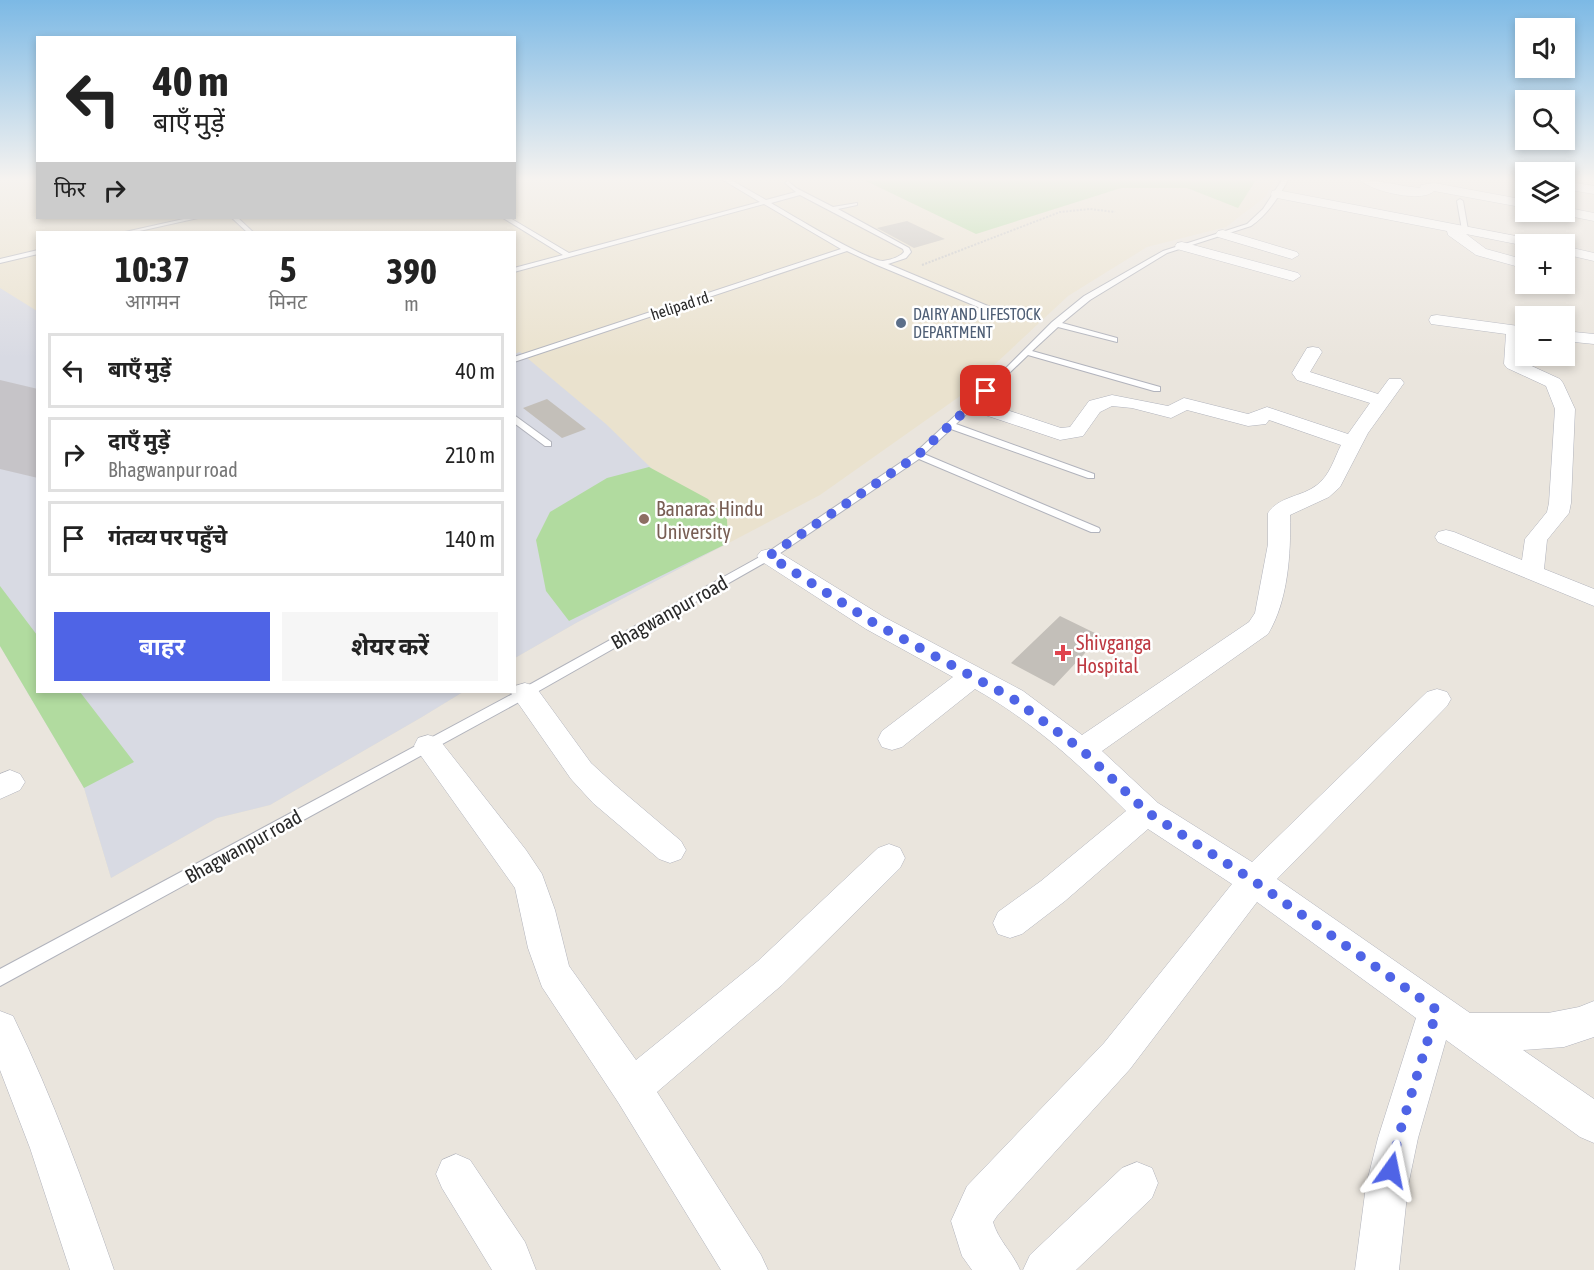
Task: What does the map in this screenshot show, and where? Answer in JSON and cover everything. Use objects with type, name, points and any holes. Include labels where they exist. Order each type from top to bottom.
[{"type":"street","points":[[1240,239],[1292,255]]},
{"type":"street","points":[[1463,239],[1481,252],[1515,262]]},
{"type":"street","points":[[1182,246],[1293,276]]},
{"type":"street","points":[[1575,252],[1594,256]]},
{"type":"street","points":[[1437,320],[1515,331]]},
{"type":"street","points":[[1575,337],[1594,339]]},
{"type":"street","points":[[1515,350],[1512,360],[1515,365]]},
{"type":"street","points":[[1082,750],[1259,628],[1267,613],[1273,579],[1279,544],[1279,513],[1285,507],[1315,496],[1328,486],[1347,460],[1353,441],[1389,392],[1303,376],[1301,373],[1313,352]]},
{"type":"street","points":[[1517,366],[1554,383],[1565,409],[1558,513],[1536,539],[1532,572]]},
{"type":"street","points":[[971,404],[1060,434],[1076,432],[1097,405],[1104,401],[1114,400],[1171,412],[1184,404],[1248,420],[1259,420],[1262,414],[1274,414],[1353,441]]},
{"type":"street","points":[[1446,537],[1594,598]]},
{"type":"street","points":[[769,556],[874,623],[1012,698],[1082,750],[1147,812],[1254,881],[1594,1123]]},
{"type":"street","points":[[892,740],[972,677]]},
{"type":"street","points":[[525,693],[581,771],[604,794],[670,850]]},
{"type":"street","points":[[998,1270],[977,1241],[972,1221],[981,1201],[1117,1056],[1254,881],[1437,699]]},
{"type":"street","points":[[428,746],[525,876],[538,910],[544,948],[554,975],[632,1088],[746,1270]]},
{"type":"street","points":[[1010,923],[1067,880],[1147,812]]},
{"type":"street","points":[[632,1088],[770,973],[889,858]]},
{"type":"street","points":[[1452,1021],[1545,1031],[1583,1025],[1594,1019]]},
{"type":"street","points":[[1377,1270],[1388,1186],[1398,1138],[1452,1021]]},
{"type":"street","points":[[0,1029],[26,1082],[54,1151],[92,1270]]},
{"type":"street","points":[[456,1174],[510,1257],[514,1270]]},
{"type":"street","points":[[1045,1270],[1137,1183]]},
{"type":"lane","points":[[542,239],[568,255]]},
{"type":"lane","points":[[516,269],[625,239]]},
{"type":"lane","points":[[830,239],[879,264],[1010,317]]},
{"type":"lane","points":[[879,264],[904,257],[908,252],[906,248],[889,239]]},
{"type":"lane","name":"Bhagwanpur road","points":[[0,978],[525,693],[769,556],[918,455],[1055,324],[1087,298],[1165,252],[1205,239]]},
{"type":"lane","name":"helipad rd.","points":[[516,359],[847,249]]},
{"type":"lane","points":[[0,261],[36,252]]},
{"type":"lane","points":[[1055,324],[1114,340]]},
{"type":"lane","points":[[1028,352],[1157,389]]},
{"type":"lane","points":[[516,420],[548,444]]},
{"type":"lane","points":[[949,425],[1091,477]]},
{"type":"lane","points":[[918,455],[1095,531]]},
{"type":"path","points":[[900,273],[988,239]]},
{"type":"shaded area","name":"Banaras Hindu University","points":[[0,239],[36,239],[36,693],[461,693],[270,805],[217,818],[111,878],[84,788],[0,646]]},
{"type":"shaded area","name":"Banaras Hindu University","points":[[516,239],[1178,239],[1147,247],[1068,296],[963,394],[820,495],[576,623],[516,657]]},
{"type":"shaded area","points":[[0,288],[36,310],[36,693],[461,693],[270,805],[217,818],[111,878],[84,788],[0,646]]},
{"type":"shaded area","points":[[520,352],[606,424],[728,543],[516,657],[516,353]]},
{"type":"green space","points":[[649,467],[708,499],[727,519],[728,543],[569,621],[546,591],[536,540],[550,512],[607,478]]},
{"type":"green space","points":[[0,586],[36,634],[36,693],[81,693],[134,762],[84,788],[0,646]]},
{"type":"building","points":[[898,239],[944,239],[914,248]]},
{"type":"building","points":[[547,399],[586,429],[562,438],[523,408]]},
{"type":"building","points":[[1060,616],[1101,636],[1054,686],[1011,663]]},
{"type":"runway","points":[[0,415],[36,441]]},
{"type":"place","name":"DAIRY AND LIFESTOCK DEPARTMENT","points":[[901,323]]},
{"type":"place","name":"Banaras Hindu University","points":[[644,519]]},
{"type":"place","name":"Shivganga Hospital","points":[[1063,653]]},
{"type":"route","points":[[986,391],[918,455],[769,556],[874,623],[1012,698],[1082,750],[1147,812],[1254,881],[1437,1010],[1398,1138],[1391,1170]]}]
